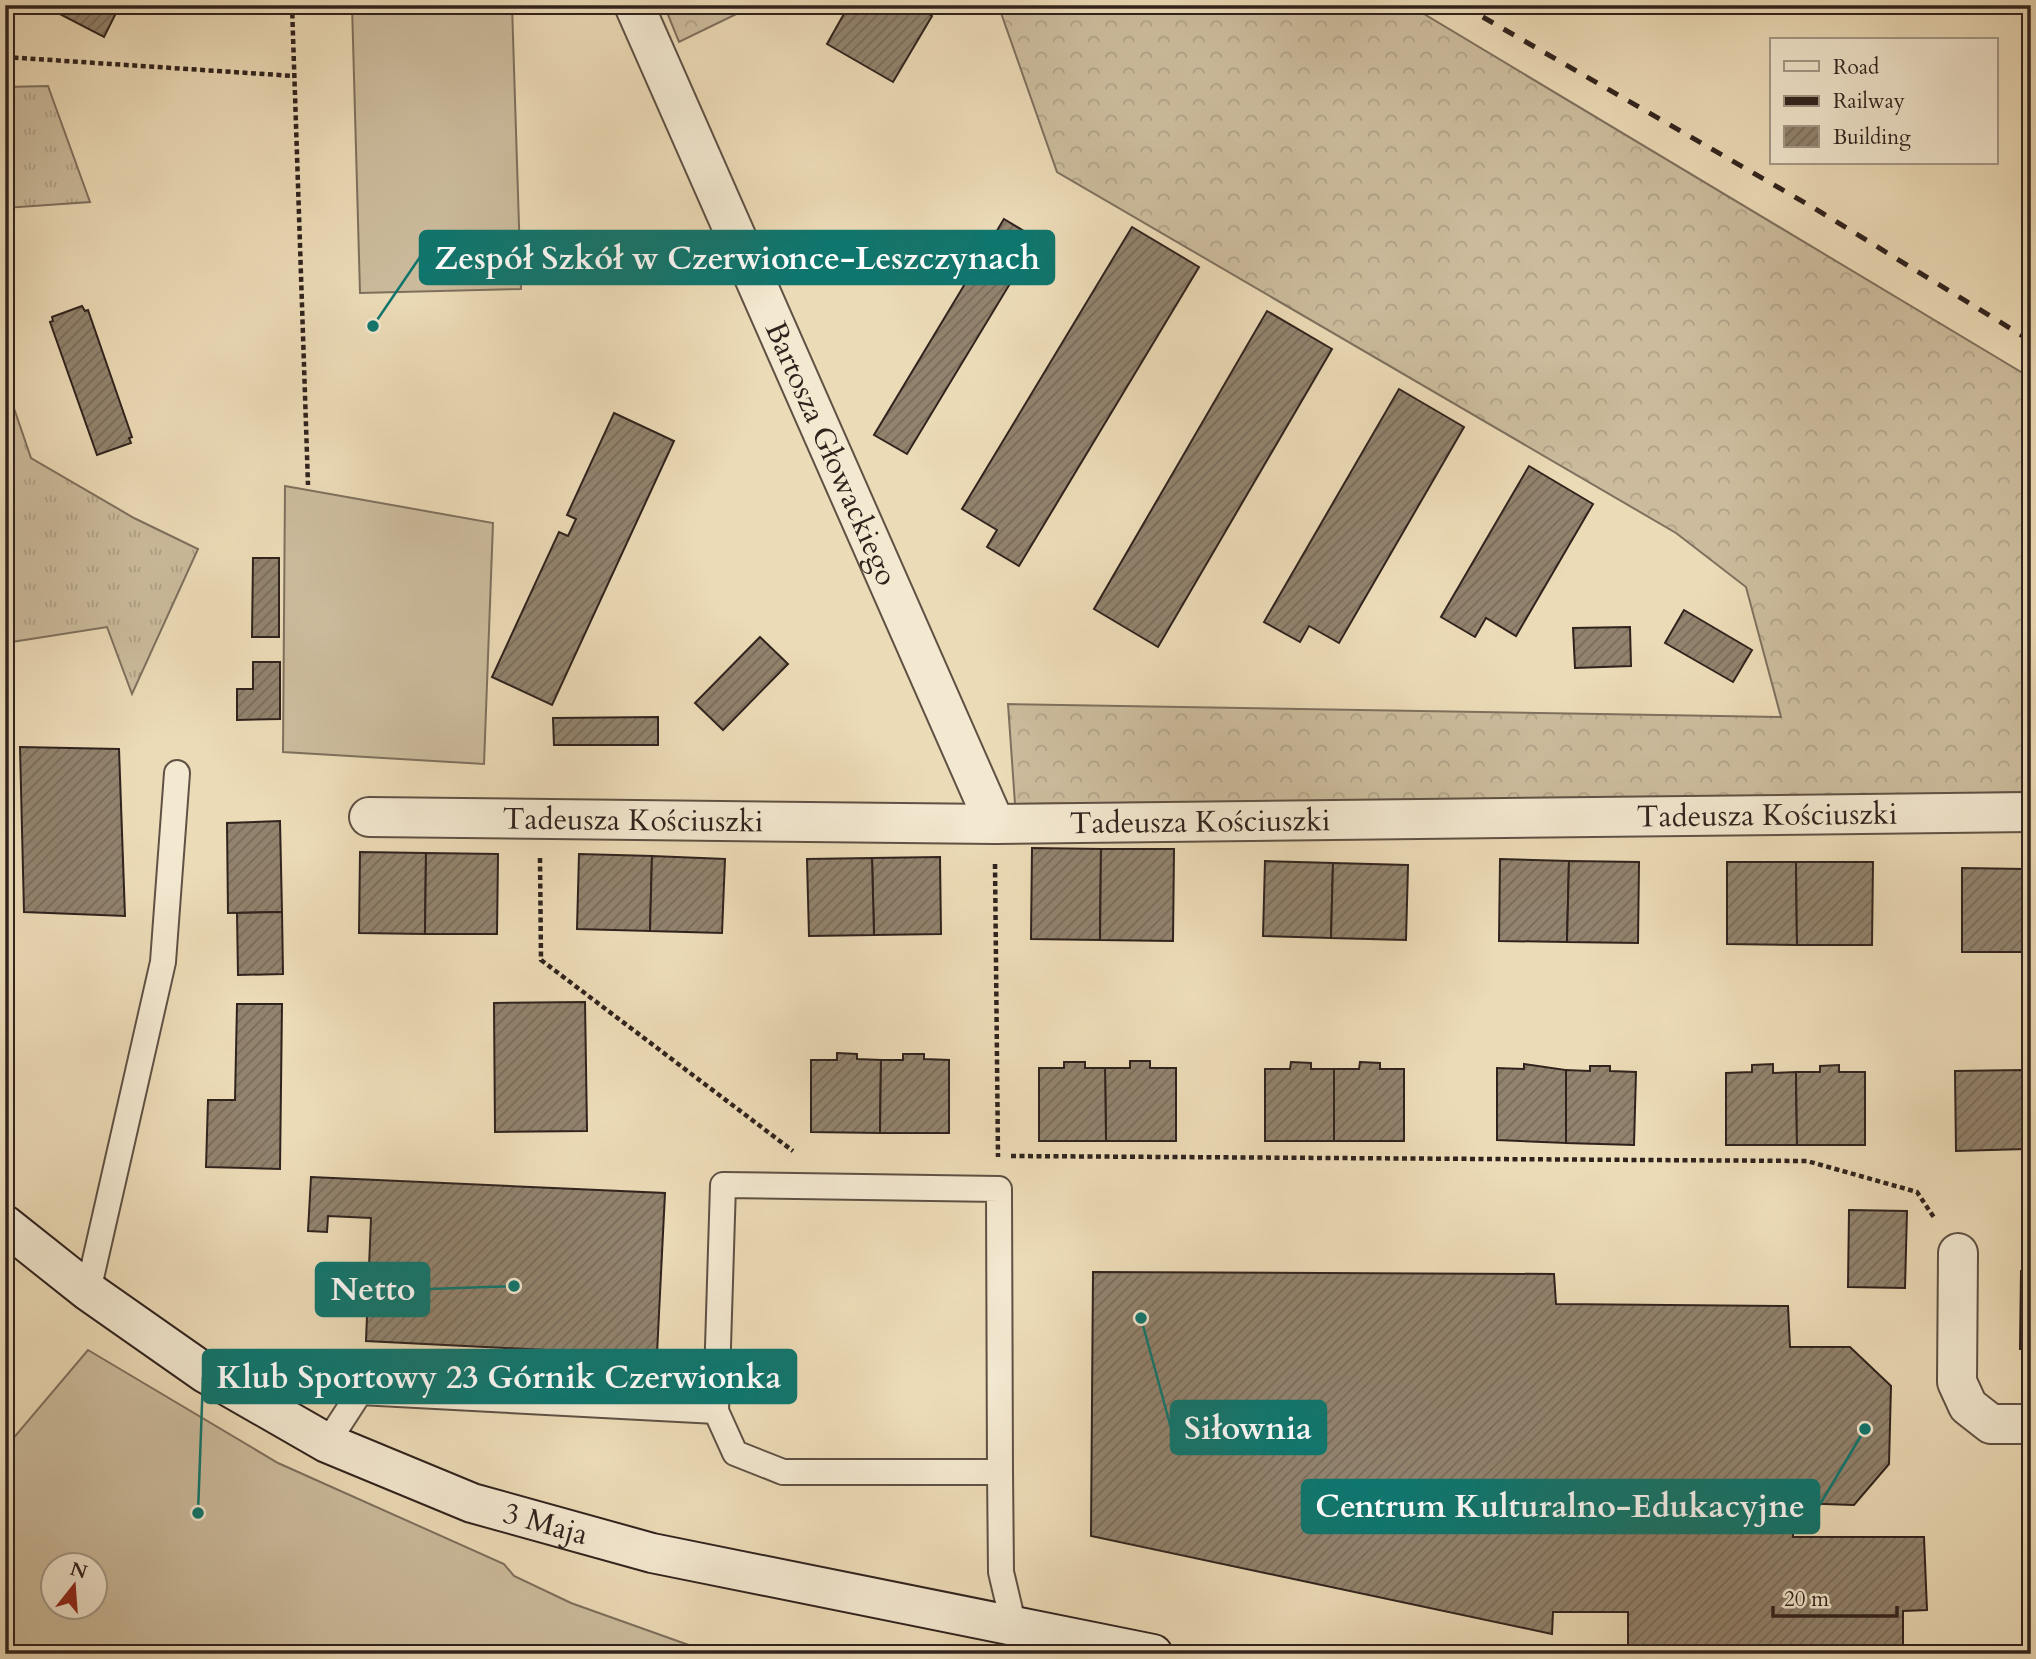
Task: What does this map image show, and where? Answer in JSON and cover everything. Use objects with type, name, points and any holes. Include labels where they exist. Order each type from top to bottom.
[{"type":"street","name":"Bartosza Głowackiego","points":[[634,5],[995,824]]},
{"type":"street","name":"Tadeusza Kościuszki","points":[[369,817],[995,824],[2031,812]]},
{"type":"street","name":"3 Maja","points":[[5,1225],[88,1292],[205,1373],[327,1443],[472,1503],[652,1553],[1020,1640],[1153,1654]]},
{"type":"street","points":[[1958,1253],[1957,1382],[1968,1406],[1991,1424],[2031,1424]]},
{"type":"lane","points":[[88,1292],[163,962],[177,773]]},
{"type":"lane","points":[[1000,1472],[783,1472],[735,1453],[716,1411],[723,1185],[999,1189],[1001,1572],[1020,1640]]},
{"type":"lane","points":[[327,1443],[360,1392],[716,1411]]},
{"type":"path","points":[[292,5],[308,485]]},
{"type":"path","points":[[5,57],[294,76]]},
{"type":"path","points":[[539,818],[541,960],[798,1155]]},
{"type":"path","points":[[995,824],[999,1189]]},
{"type":"path","points":[[985,1156],[1807,1161],[1917,1192],[1958,1253]]},
{"type":"green space","points":[[352,5],[512,5],[521,289],[360,293]]},
{"type":"green space","points":[[664,5],[755,5],[679,42]]},
{"type":"green space","points":[[983,5],[1409,5],[2031,378],[2031,792],[1015,804],[1008,704],[1781,717],[1746,587],[1676,533],[1057,172],[1001,13]]},
{"type":"green space","points":[[48,86],[90,202],[5,208],[5,87]]},
{"type":"green space","points":[[5,382],[31,458],[134,518],[198,549],[132,694],[107,627],[5,643]]},
{"type":"green space","points":[[285,486],[493,523],[484,764],[283,752]]},
{"type":"green space","points":[[88,1350],[278,1463],[504,1564],[514,1576],[571,1603],[714,1654],[5,1654],[5,1448]]},
{"type":"building","points":[[54,5],[120,5],[104,37],[52,10]]},
{"type":"building","points":[[849,5],[915,5],[932,16],[893,82],[827,44]]},
{"type":"building","points":[[1004,219],[1037,239],[907,454],[874,435]]},
{"type":"building","points":[[1132,227],[1199,267],[1019,566],[987,547],[997,530],[962,509]]},
{"type":"building","points":[[82,306],[85,311],[88,310],[132,437],[129,438],[131,443],[97,455],[50,322],[53,321],[52,317]]},
{"type":"building","points":[[1267,311],[1332,349],[1158,647],[1094,609]]},
{"type":"building","points":[[1399,389],[1464,427],[1339,643],[1309,626],[1300,642],[1264,622]]},
{"type":"building","points":[[614,413],[674,441],[552,705],[492,677],[559,532],[568,536],[576,519],[567,515]]},
{"type":"building","points":[[1529,466],[1593,504],[1516,636],[1486,618],[1475,637],[1441,617]]},
{"type":"building","points":[[253,558],[279,558],[279,637],[252,637]]},
{"type":"building","points":[[1684,610],[1752,650],[1733,682],[1665,643]]},
{"type":"building","points":[[1630,627],[1631,666],[1575,668],[1573,628]]},
{"type":"building","points":[[760,637],[788,664],[723,730],[695,703]]},
{"type":"building","points":[[253,662],[280,662],[280,719],[237,720],[237,689],[253,689]]},
{"type":"building","points":[[658,717],[658,745],[554,745],[553,718]]},
{"type":"building","points":[[20,747],[119,749],[125,916],[24,912]]},
{"type":"building","points":[[280,821],[282,912],[228,913],[227,823]]},
{"type":"building","points":[[1032,848],[1101,849],[1100,940],[1031,939]]},
{"type":"building","points":[[1101,849],[1174,849],[1173,941],[1100,940]]},
{"type":"building","points":[[360,852],[426,853],[425,934],[359,933]]},
{"type":"building","points":[[426,853],[498,854],[497,934],[425,934]]},
{"type":"building","points":[[579,854],[652,856],[650,931],[577,929]]},
{"type":"building","points":[[652,856],[725,859],[722,933],[650,931]]},
{"type":"building","points":[[940,857],[941,934],[874,935],[872,858]]},
{"type":"building","points":[[872,858],[874,935],[809,936],[807,859]]},
{"type":"building","points":[[1500,859],[1569,861],[1567,942],[1499,941]]},
{"type":"building","points":[[1265,861],[1333,863],[1331,938],[1263,936]]},
{"type":"building","points":[[1569,861],[1639,862],[1638,943],[1567,942]]},
{"type":"building","points":[[1727,862],[1796,862],[1797,945],[1727,944]]},
{"type":"building","points":[[1796,862],[1873,862],[1872,945],[1797,945]]},
{"type":"building","points":[[1333,863],[1408,865],[1406,940],[1331,938]]},
{"type":"building","points":[[1962,868],[2026,869],[2028,952],[1962,952]]},
{"type":"building","points":[[2026,869],[2031,869],[2031,952],[2028,952]]},
{"type":"building","points":[[282,912],[283,974],[238,975],[237,913]]},
{"type":"building","points":[[585,1002],[587,1131],[495,1132],[494,1003]]},
{"type":"building","points":[[237,1004],[282,1004],[280,1169],[206,1167],[208,1100],[235,1100]]},
{"type":"building","points":[[837,1053],[857,1054],[857,1059],[881,1060],[880,1133],[811,1132],[811,1060],[837,1060]]},
{"type":"building","points":[[903,1054],[924,1054],[924,1059],[949,1060],[949,1133],[880,1133],[881,1060],[903,1060]]},
{"type":"building","points":[[1130,1061],[1150,1061],[1150,1068],[1176,1068],[1176,1141],[1106,1141],[1105,1068],[1130,1068]]},
{"type":"building","points":[[1064,1062],[1085,1062],[1085,1068],[1105,1068],[1106,1141],[1039,1141],[1039,1068],[1064,1068]]},
{"type":"building","points":[[1291,1062],[1311,1063],[1311,1069],[1334,1069],[1334,1141],[1265,1141],[1265,1069],[1290,1069]]},
{"type":"building","points":[[1360,1062],[1380,1063],[1380,1069],[1404,1069],[1404,1141],[1334,1141],[1334,1069],[1359,1069]]},
{"type":"building","points":[[1524,1064],[1566,1070],[1566,1143],[1497,1140],[1497,1068],[1524,1069]]},
{"type":"building","points":[[1773,1064],[1773,1073],[1796,1072],[1797,1145],[1726,1145],[1726,1073],[1752,1072],[1752,1065]]},
{"type":"building","points":[[1839,1065],[1839,1072],[1865,1072],[1865,1145],[1797,1145],[1796,1072],[1820,1072],[1820,1066]]},
{"type":"building","points":[[1590,1066],[1610,1066],[1610,1071],[1636,1072],[1634,1145],[1566,1143],[1566,1070],[1590,1071]]},
{"type":"building","points":[[2023,1070],[2025,1149],[1956,1151],[1955,1071]]},
{"type":"building","points":[[2023,1070],[2031,1070],[2031,1149],[2025,1149]]},
{"type":"building","points":[[311,1177],[665,1193],[657,1354],[609,1351],[607,1383],[585,1382],[586,1352],[366,1341],[371,1218],[328,1216],[327,1232],[308,1231]]},
{"type":"building","points":[[1849,1210],[1907,1211],[1905,1288],[1848,1287]]},
{"type":"building","points":[[2021,1271],[2031,1271],[2031,1349],[2020,1349]]},
{"type":"building","points":[[1093,1272],[1554,1274],[1556,1304],[1788,1306],[1790,1347],[1850,1347],[1891,1386],[1889,1464],[1854,1505],[1793,1503],[1793,1537],[1924,1537],[1927,1610],[1903,1611],[1903,1654],[1656,1654],[1628,1649],[1628,1612],[1553,1612],[1552,1634],[1091,1536]]},
{"type":"railway","points":[[1462,5],[1814,208],[2031,341]]},
{"type":"place","name":"Zespół Szkół w Czerwionce-Leszczynach","points":[[373,326]]},
{"type":"place","name":"Netto","points":[[514,1286]]},
{"type":"place","name":"Siłownia","points":[[1141,1318]]},
{"type":"place","name":"Centrum Kulturalno-Edukacyjne","points":[[1865,1429]]},
{"type":"place","name":"Klub Sportowy 23 Górnik Czerwionka","points":[[198,1513]]}]
